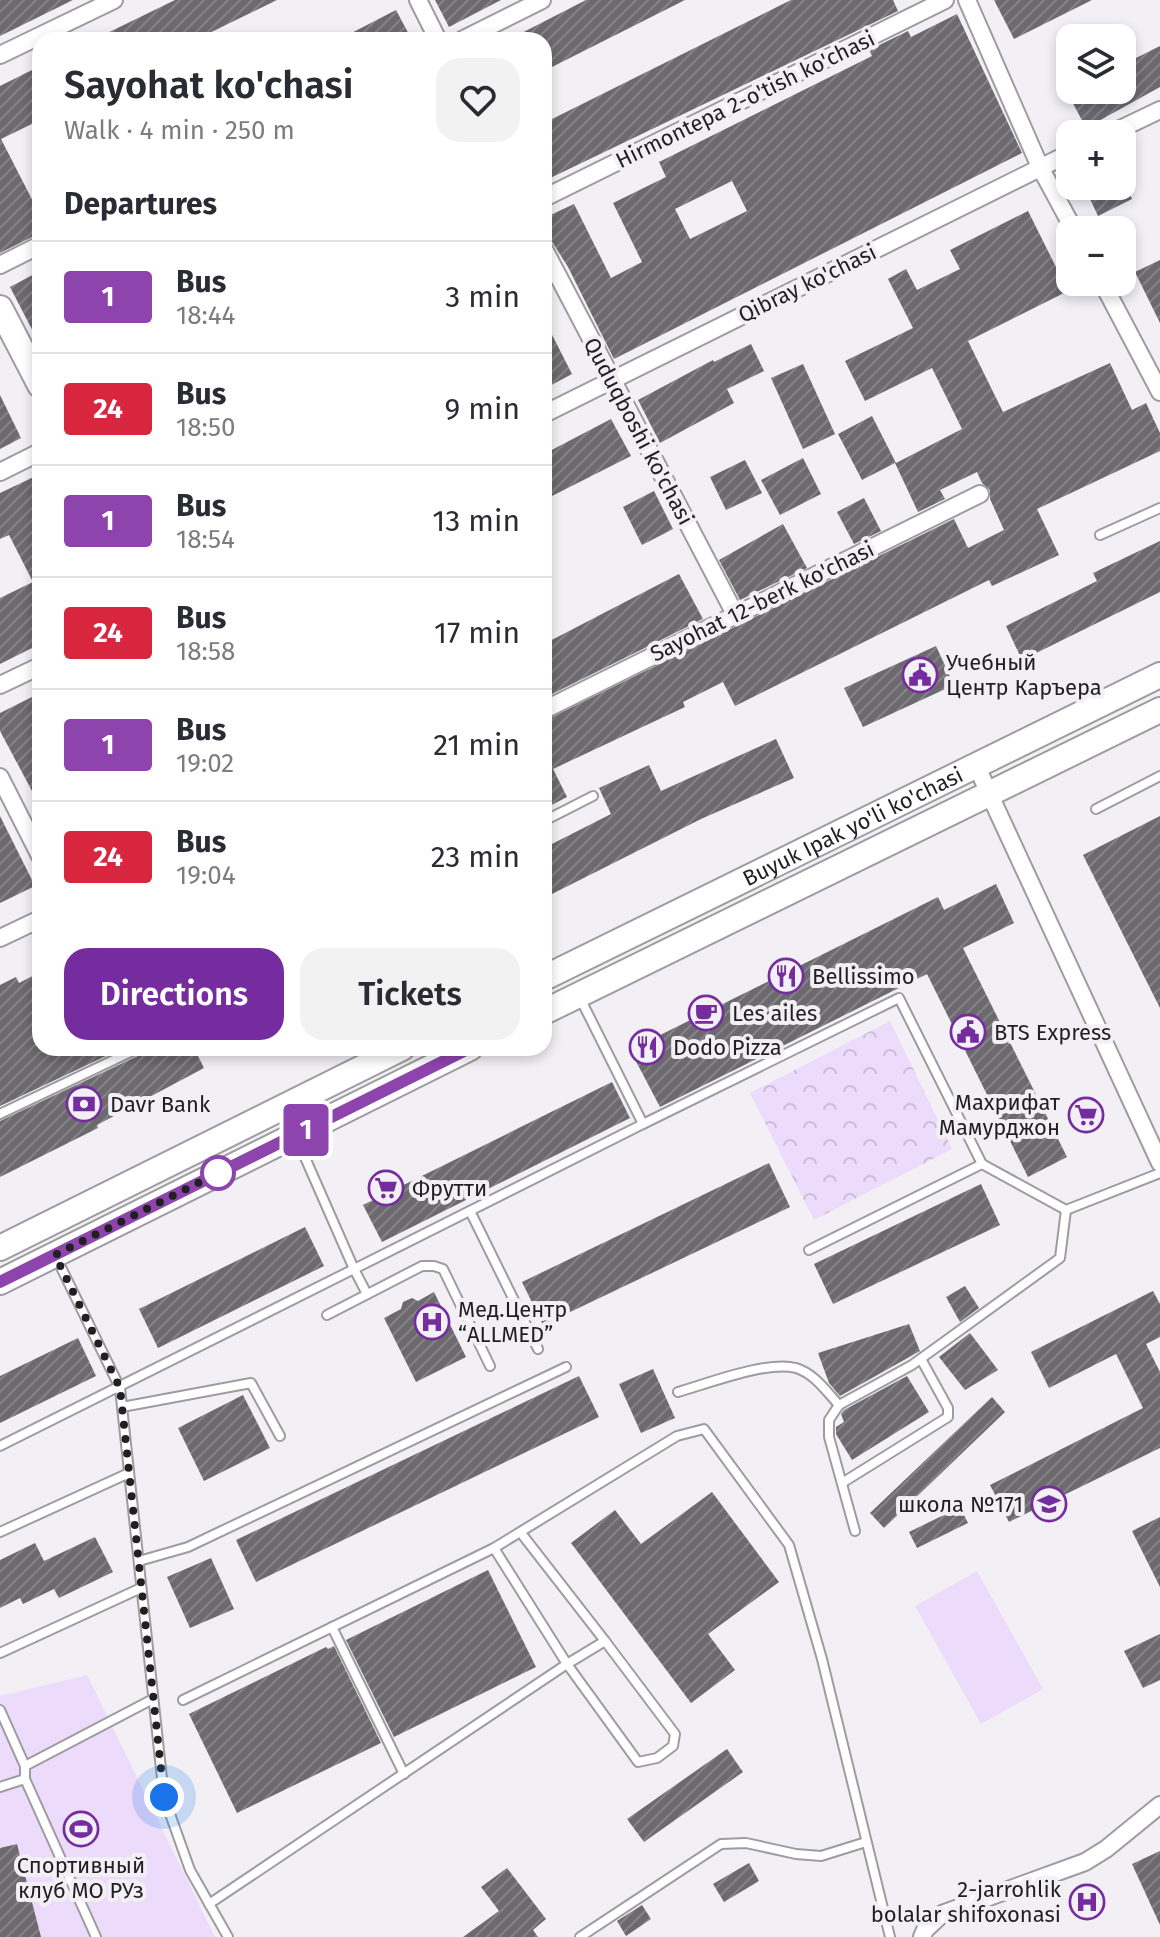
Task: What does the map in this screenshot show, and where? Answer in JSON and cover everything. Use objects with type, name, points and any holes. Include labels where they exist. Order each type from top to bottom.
[{"type":"main road","points":[[0,308],[32,370]]},
{"type":"main road","name":"Buyuk Ipak yo'li ko'chasi","points":[[552,974],[1160,675]]},
{"type":"main road","name":"Buyuk Ipak yo'li ko'chasi","points":[[552,1008],[1160,710]]},
{"type":"main road","points":[[0,1248],[385,1056]]},
{"type":"main road","points":[[403,1056],[413,1076]]},
{"type":"main road","points":[[0,1282],[454,1056]]},
{"type":"street","points":[[48,32],[114,0]]},
{"type":"street","points":[[418,0],[434,32]]},
{"type":"street","points":[[478,32],[542,0]]},
{"type":"street","name":"Hirmontepa 2-o'tish ko'chasi","points":[[552,194],[945,0]]},
{"type":"street","points":[[967,0],[1040,167],[1066,216]]},
{"type":"street","points":[[0,55],[32,40]]},
{"type":"street","points":[[1136,122],[1160,110]]},
{"type":"street","name":"Qibray ko'chasi","points":[[552,410],[1056,160]]},
{"type":"street","points":[[0,265],[32,249]]},
{"type":"street","name":"Quduqboshi ko'chasi","points":[[552,264],[735,614]]},
{"type":"street","points":[[1110,296],[1158,383]]},
{"type":"street","points":[[0,472],[32,456]]},
{"type":"street","name":"Sayohat 12-berk ko'chasi","points":[[552,706],[980,494]]},
{"type":"street","points":[[0,685],[32,670]]},
{"type":"street","points":[[976,765],[1160,1163]]},
{"type":"street","points":[[0,777],[32,840]]},
{"type":"street","points":[[0,938],[32,923]]},
{"type":"street","points":[[922,1937],[942,1914],[1085,1862],[1160,1805]]},
{"type":"lane","points":[[1100,535],[1160,508]]},
{"type":"lane","points":[[1096,809],[1160,776]]},
{"type":"lane","points":[[552,817],[593,796]]},
{"type":"lane","points":[[578,995],[643,1124]]},
{"type":"lane","points":[[0,1446],[899,998],[982,1164],[1066,1210]]},
{"type":"lane","points":[[0,1114],[122,1056]]},
{"type":"lane","points":[[295,1135],[367,1294]]},
{"type":"lane","points":[[809,1250],[982,1164]]},
{"type":"lane","points":[[1066,1210],[1160,1173]]},
{"type":"lane","points":[[855,1531],[829,1437],[829,1420],[839,1405],[921,1359],[1060,1258],[1066,1210]]},
{"type":"lane","points":[[470,1211],[538,1349]]},
{"type":"lane","points":[[55,1255],[120,1388],[164,1797],[190,1870],[228,1937]]},
{"type":"lane","points":[[327,1315],[422,1266],[434,1266],[443,1269],[490,1366]]},
{"type":"lane","points":[[842,1483],[948,1417],[948,1408],[921,1359]]},
{"type":"lane","points":[[139,1561],[188,1547],[566,1367]]},
{"type":"lane","points":[[678,1392],[764,1369],[794,1368],[816,1379],[839,1405]]},
{"type":"lane","points":[[122,1407],[251,1383],[280,1436]]},
{"type":"lane","points":[[183,1700],[494,1548],[677,1436],[704,1429],[789,1545],[822,1659],[890,1937]]},
{"type":"lane","points":[[0,1532],[129,1473]]},
{"type":"lane","points":[[494,1548],[567,1664],[638,1762],[657,1758],[673,1746],[675,1734],[521,1533]]},
{"type":"lane","points":[[0,1653],[141,1588]]},
{"type":"lane","points":[[332,1627],[404,1774]]},
{"type":"lane","points":[[209,1904],[605,1641]]},
{"type":"lane","points":[[25,1766],[153,1699]]},
{"type":"lane","points":[[0,1710],[25,1766],[25,1779],[96,1937]]},
{"type":"lane","points":[[0,1787],[25,1779]]},
{"type":"lane","points":[[580,1937],[721,1844],[746,1843],[821,1856],[866,1842]]},
{"type":"green space","points":[[890,1021],[952,1149],[814,1220],[750,1093]]},
{"type":"green space","points":[[977,1571],[1043,1689],[981,1724],[915,1606]]},
{"type":"green space","name":"Спортивный клуб МО РУз","points":[[87,1675],[215,1937],[0,1937],[0,1696]]},
{"type":"building","points":[[0,0],[73,0],[0,36]]},
{"type":"building","points":[[175,0],[277,0],[211,32],[109,32]]},
{"type":"building","points":[[435,0],[501,0],[449,27]]},
{"type":"building","points":[[586,0],[685,0],[552,67],[552,32],[524,32]]},
{"type":"building","points":[[791,0],[893,0],[898,11],[552,177],[552,119]]},
{"type":"building","points":[[994,0],[1092,0],[1014,39]]},
{"type":"building","points":[[396,10],[408,32],[353,32]]},
{"type":"building","points":[[957,14],[1022,153],[614,359],[552,242],[552,214],[574,204],[611,278],[642,262],[613,203],[666,177],[659,162],[872,56],[869,50],[908,31],[911,37]],"holes":[[[732,181],[747,211],[690,239],[675,209]]]},
{"type":"building","points":[[1160,46],[1160,87],[1136,100],[1136,58]]},
{"type":"building","points":[[32,70],[32,124],[1,139],[32,199],[32,237],[0,253],[0,86]]},
{"type":"building","points":[[1073,104],[1129,104],[1100,120],[1082,120]]},
{"type":"building","points":[[1091,200],[1130,200],[1098,216]]},
{"type":"building","points":[[1028,211],[1056,267],[1058,296],[968,341],[1003,412],[1110,363],[1132,410],[1146,403],[1160,433],[1160,451],[1037,509],[1059,555],[992,586],[989,580],[735,706],[723,682],[683,702],[685,707],[553,769],[567,797],[552,805],[552,717],[954,519],[968,548],[1004,530],[990,499],[990,490],[977,472],[940,490],[945,499],[918,512],[895,463],[862,480],[838,434],[872,416],[896,463],[962,429],[932,368],[865,401],[845,361],[913,328],[888,279],[906,269],[917,290],[960,269],[950,250]]},
{"type":"building","points":[[1160,260],[1160,323],[1136,274]]},
{"type":"building","points":[[32,275],[32,330],[10,287]]},
{"type":"building","points":[[552,335],[572,374],[552,385]]},
{"type":"building","points":[[751,344],[764,371],[727,389],[734,403],[660,443],[638,400],[713,360]]},
{"type":"building","points":[[803,364],[835,434],[803,449],[771,378]]},
{"type":"building","points":[[0,395],[21,438],[0,449]]},
{"type":"building","points":[[611,419],[631,456],[552,496],[552,450]]},
{"type":"building","points":[[803,458],[821,494],[780,515],[761,480]]},
{"type":"building","points":[[745,460],[762,493],[726,510],[710,477]]},
{"type":"building","points":[[32,478],[32,580],[9,535],[0,539],[0,493]]},
{"type":"building","points":[[654,491],[673,529],[642,545],[623,507]]},
{"type":"building","points":[[864,498],[881,531],[854,544],[837,512]]},
{"type":"building","points":[[783,524],[807,568],[740,600],[719,560]]},
{"type":"building","points":[[1160,541],[1160,592],[1022,660],[1006,626],[1097,581],[1093,573]]},
{"type":"building","points":[[679,574],[703,619],[552,694],[552,640]]},
{"type":"building","points":[[32,582],[32,648],[0,664],[0,598]]},
{"type":"building","points":[[936,646],[954,685],[863,727],[844,688]]},
{"type":"building","points":[[32,697],[32,791],[0,731],[0,713]]},
{"type":"building","points":[[776,739],[794,778],[701,819],[552,894],[552,844],[611,814],[599,788],[649,765],[661,791]]},
{"type":"building","points":[[0,816],[32,880],[32,887],[0,903]]},
{"type":"building","points":[[1160,816],[1160,1008],[1083,855]]},
{"type":"building","points":[[996,884],[1014,923],[963,948],[1067,1157],[1028,1177],[927,974],[660,1107],[630,1050],[938,897],[944,910]]},
{"type":"building","points":[[32,976],[32,1056],[106,1056],[0,1106],[0,985],[16,977],[19,983]]},
{"type":"building","points":[[138,1056],[198,1056],[204,1068],[97,1125],[98,1128],[0,1177],[0,1121]]},
{"type":"building","points":[[612,1082],[630,1118],[382,1242],[363,1205]]},
{"type":"building","points":[[769,1163],[790,1207],[543,1325],[522,1282]]},
{"type":"building","points":[[981,1184],[1000,1225],[833,1304],[814,1264]]},
{"type":"building","points":[[305,1227],[324,1266],[158,1348],[139,1309]]},
{"type":"building","points":[[965,1286],[979,1308],[960,1322],[946,1297]]},
{"type":"building","points":[[1153,1291],[1160,1304],[1160,1337],[1146,1344],[1160,1372],[1160,1448],[1009,1522],[990,1485],[1143,1408],[1116,1354],[1049,1388],[1031,1352]]},
{"type":"building","points":[[434,1292],[466,1357],[416,1382],[384,1318],[401,1309],[403,1302],[412,1298],[418,1301]]},
{"type":"building","points":[[909,1324],[920,1351],[840,1396],[829,1383],[818,1353]]},
{"type":"building","points":[[970,1333],[998,1370],[965,1390],[939,1357]]},
{"type":"building","points":[[78,1338],[96,1376],[0,1423],[0,1376]]},
{"type":"building","points":[[653,1369],[675,1418],[641,1433],[619,1384]]},
{"type":"building","points":[[579,1376],[599,1417],[256,1582],[236,1540]]},
{"type":"building","points":[[907,1376],[929,1412],[852,1460],[836,1434],[836,1427],[844,1422],[841,1414]]},
{"type":"building","points":[[243,1395],[270,1448],[204,1481],[178,1428]]},
{"type":"building","points":[[992,1397],[1005,1412],[884,1528],[870,1513]]},
{"type":"building","points":[[712,1492],[779,1582],[708,1634],[735,1670],[691,1703],[571,1543],[615,1510],[641,1544]]},
{"type":"building","points":[[960,1507],[968,1523],[917,1548],[909,1532]]},
{"type":"building","points":[[1160,1517],[1160,1587],[1132,1531]]},
{"type":"building","points":[[95,1537],[113,1572],[59,1598],[54,1589],[23,1604],[20,1598],[0,1608],[0,1560],[35,1543],[44,1561]]},
{"type":"building","points":[[211,1558],[234,1609],[190,1628],[167,1577]]},
{"type":"building","points":[[488,1570],[536,1667],[394,1737],[346,1640]]},
{"type":"building","points":[[1160,1634],[1160,1680],[1143,1688],[1124,1651]]},
{"type":"building","points":[[334,1646],[381,1743],[237,1813],[189,1714],[326,1647]]},
{"type":"building","points":[[727,1749],[743,1772],[644,1842],[627,1819]]},
{"type":"building","points":[[17,1844],[41,1937],[0,1937],[0,1848]]},
{"type":"building","points":[[1160,1851],[1160,1925],[1132,1864]]},
{"type":"building","points":[[749,1863],[759,1881],[724,1902],[713,1884]]},
{"type":"building","points":[[507,1868],[546,1919],[533,1930],[538,1937],[463,1937],[499,1911],[481,1887]]},
{"type":"building","points":[[642,1905],[651,1919],[626,1936],[617,1921]]},
{"type":"bus line","name":"1","points":[[0,1282],[454,1056]]},
{"type":"place","name":"Учебный Центр Каръера","points":[[920,675]]},
{"type":"place","name":"Bellissimo","points":[[786,976]]},
{"type":"place","name":"Les ailes","points":[[706,1013]]},
{"type":"place","name":"BTS Express","points":[[968,1032]]},
{"type":"place","name":"Dodo Pizza","points":[[647,1047]]},
{"type":"place","name":"Davr Bank","points":[[84,1104]]},
{"type":"place","name":"Махрифат Мамурджон","points":[[1086,1115]]},
{"type":"place","name":"Фрутти","points":[[386,1188]]},
{"type":"place","name":"Мед.Центр “ALLMED”","points":[[432,1322]]},
{"type":"place","name":"школа №171","points":[[1049,1504]]},
{"type":"place","name":"Спортивный клуб МО РУз","points":[[81,1829]]},
{"type":"place","name":"2-jarrohlik bolalar shifoxonasi","points":[[1087,1902]]},
{"type":"route","points":[[164,1797],[120,1388],[55,1255],[230,1167],[218,1173]]}]
